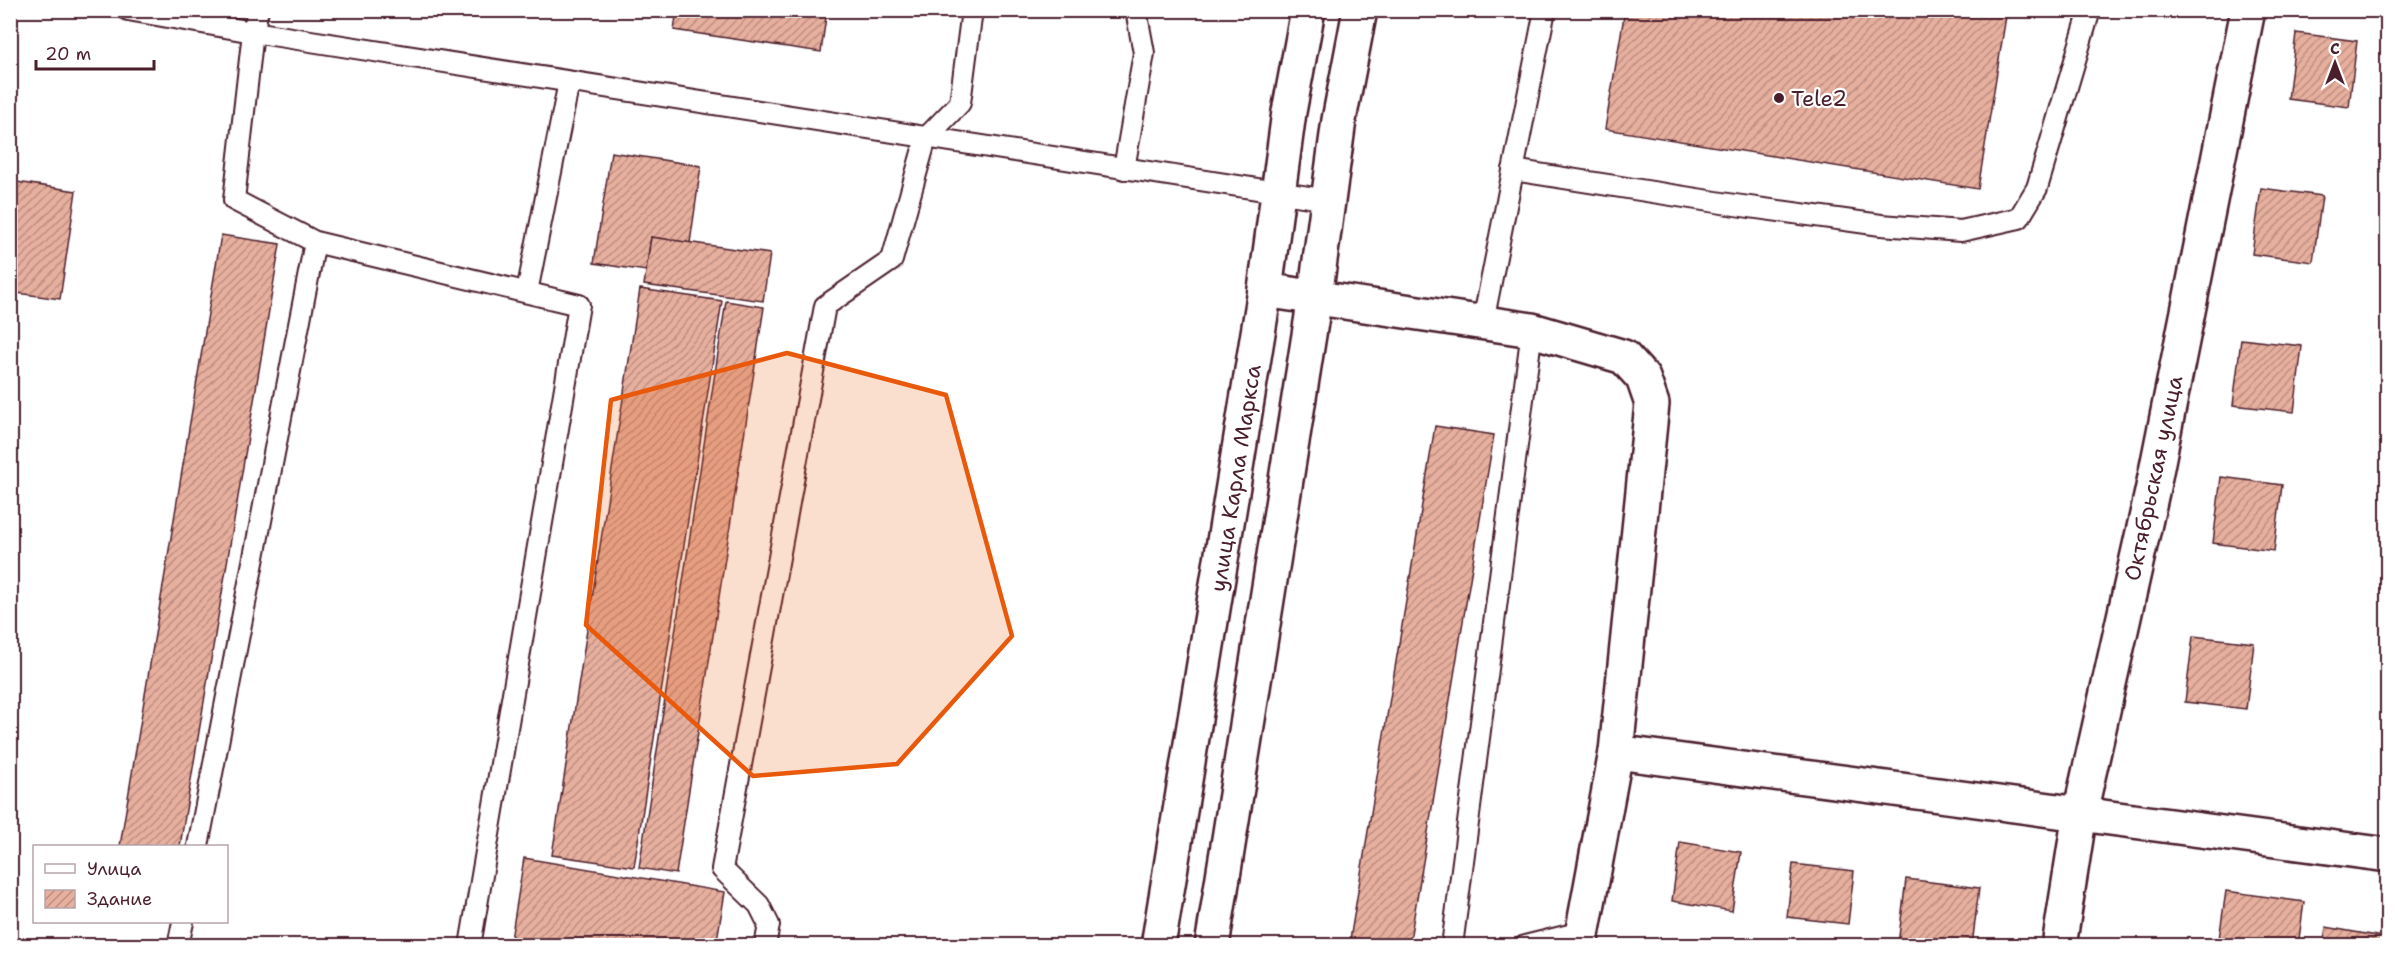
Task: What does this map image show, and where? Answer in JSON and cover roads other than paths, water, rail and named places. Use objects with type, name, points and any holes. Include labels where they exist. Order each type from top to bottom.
[{"type":"street","name":"улица Карла Маркса","points":[[1158,945],[1265,290],[1289,112],[1308,10]]},
{"type":"street","points":[[1212,945],[1315,297],[1339,120],[1360,10]]},
{"type":"street","name":"Октябрьская улица","points":[[2059,945],[2080,813],[2152,492],[2248,10]]},
{"type":"street","points":[[1265,290],[1532,330],[1624,357],[1643,378],[1652,404],[1616,752],[1581,939]]},
{"type":"street","points":[[1616,752],[2388,855]]},
{"type":"lane","points":[[128,10],[253,32],[1328,200]]},
{"type":"lane","points":[[258,10],[253,32],[234,200],[315,242],[579,304],[470,945]]},
{"type":"lane","points":[[765,945],[769,925],[759,905],[722,869],[825,306],[892,260],[927,138],[960,103],[972,10]]},
{"type":"lane","points":[[1124,169],[1144,53],[1136,10]]},
{"type":"lane","points":[[1483,322],[1545,10]]},
{"type":"lane","points":[[1514,170],[1735,205],[1881,225],[1961,231],[2019,218],[2037,188],[2090,10]]},
{"type":"lane","points":[[527,292],[569,82]]},
{"type":"lane","points":[[198,845],[315,242]]},
{"type":"lane","points":[[1452,945],[1532,330]]},
{"type":"lane","points":[[178,945],[183,923]]},
{"type":"lane","points":[[1525,945],[1581,939]]},
{"type":"place","name":"Tele2","points":[[1779,98]]}]
